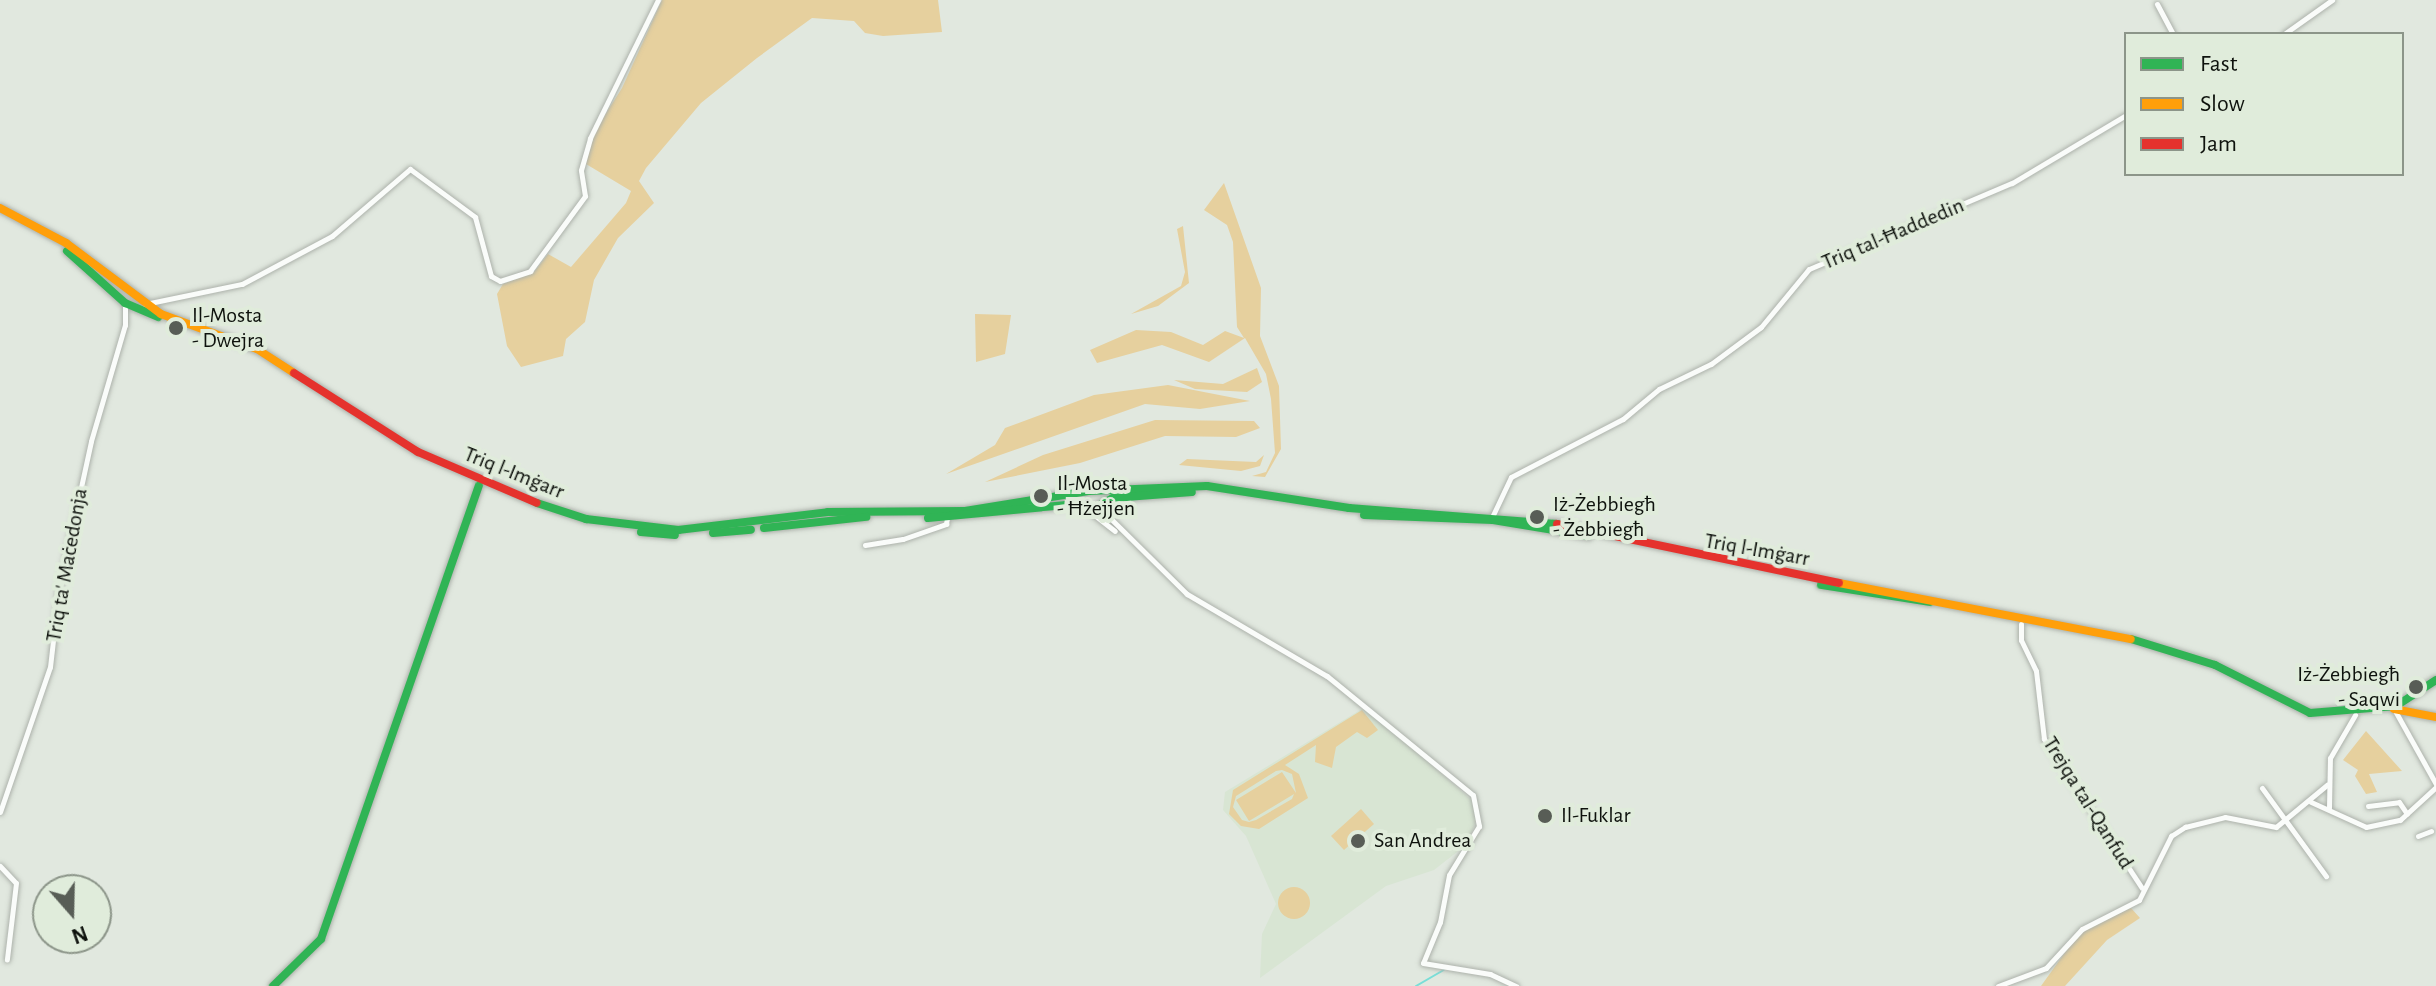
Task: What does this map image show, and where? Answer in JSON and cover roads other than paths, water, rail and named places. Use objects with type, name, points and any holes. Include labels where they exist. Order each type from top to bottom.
[{"type":"main road","name":"Triq l-Imġarr","points":[[0,211],[66,243],[141,306],[255,352],[380,437],[479,486],[557,516],[658,534],[738,532],[859,517],[947,518],[1085,509],[1121,497],[1207,491],[1349,513],[1533,526],[2160,651],[2213,670],[2309,718],[2355,715],[2395,707]]},
{"type":"main road","name":"Triq l-Imġarr","points":[[0,211],[63,247],[125,303],[141,306],[257,349],[380,431],[459,472],[586,519],[678,530],[828,512],[965,511],[1083,493],[1207,486],[1349,508],[1493,515],[2126,638],[2215,665],[2310,713],[2395,707]]},
{"type":"main road","points":[[273,986],[321,939],[479,486]]},
{"type":"main road","points":[[1095,492],[1100,506]]},
{"type":"main road","points":[[1083,493],[1085,509]]},
{"type":"main road","points":[[2395,707],[2436,680]]},
{"type":"main road","points":[[2395,707],[2436,716]]},
{"type":"street","points":[[126,315],[141,306],[242,284],[332,236],[410,169],[475,217],[491,276],[500,281],[530,271],[585,196],[581,170],[590,138],[658,0]]},
{"type":"street","points":[[2287,32],[2332,0]]},
{"type":"street","points":[[2157,4],[2172,32]]},
{"type":"street","name":"Triq tal-Ħaddedin","points":[[1493,515],[1511,477],[1623,419],[1659,389],[1711,364],[1761,327],[1809,269],[2012,183],[2124,116]]},
{"type":"street","name":"Triq ta' Maċedonja","points":[[0,812],[50,667],[63,569],[126,315],[125,303]]},
{"type":"street","points":[[1105,516],[1121,497]]},
{"type":"street","points":[[1100,506],[1122,536]]},
{"type":"street","points":[[1085,509],[1122,536],[1187,594],[1327,676],[1386,719],[1476,800],[1479,826],[1449,875],[1440,922],[1423,952],[1426,966],[1490,974],[1516,986]]},
{"type":"street","points":[[865,545],[903,539],[947,518]]},
{"type":"street","name":"Trejqa tal-Qanfud","points":[[2021,624],[2021,640],[2036,671],[2044,739],[2142,888]]},
{"type":"street","points":[[2311,802],[2366,827],[2407,814],[2436,786],[2395,707]]},
{"type":"street","points":[[2329,808],[2330,758],[2355,715]]},
{"type":"street","points":[[1998,986],[2046,968],[2082,929],[2139,900],[2142,888],[2171,836],[2185,827],[2225,817],[2276,827],[2311,802],[2328,784]]},
{"type":"street","points":[[2262,788],[2326,876]]},
{"type":"street","points":[[2368,806],[2399,802],[2407,814]]},
{"type":"street","points":[[2418,836],[2431,831]]},
{"type":"street","points":[[0,866],[16,883],[7,959]]},
{"type":"waterway","points":[[1416,986],[1444,970]]},
{"type":"place","name":"Il-Mosta - Dwejra","points":[[176,328]]},
{"type":"place","name":"Il-Mosta - Ħżejjen","points":[[1041,496]]},
{"type":"place","name":"Iż-Żebbiegħ - Żebbiegħ","points":[[1537,517]]},
{"type":"place","name":"Iż-Żebbiegħ - Saqwi","points":[[2416,687]]},
{"type":"place","name":"Il-Fuklar","points":[[1545,816]]},
{"type":"place","name":"San Andrea","points":[[1358,841]]}]
